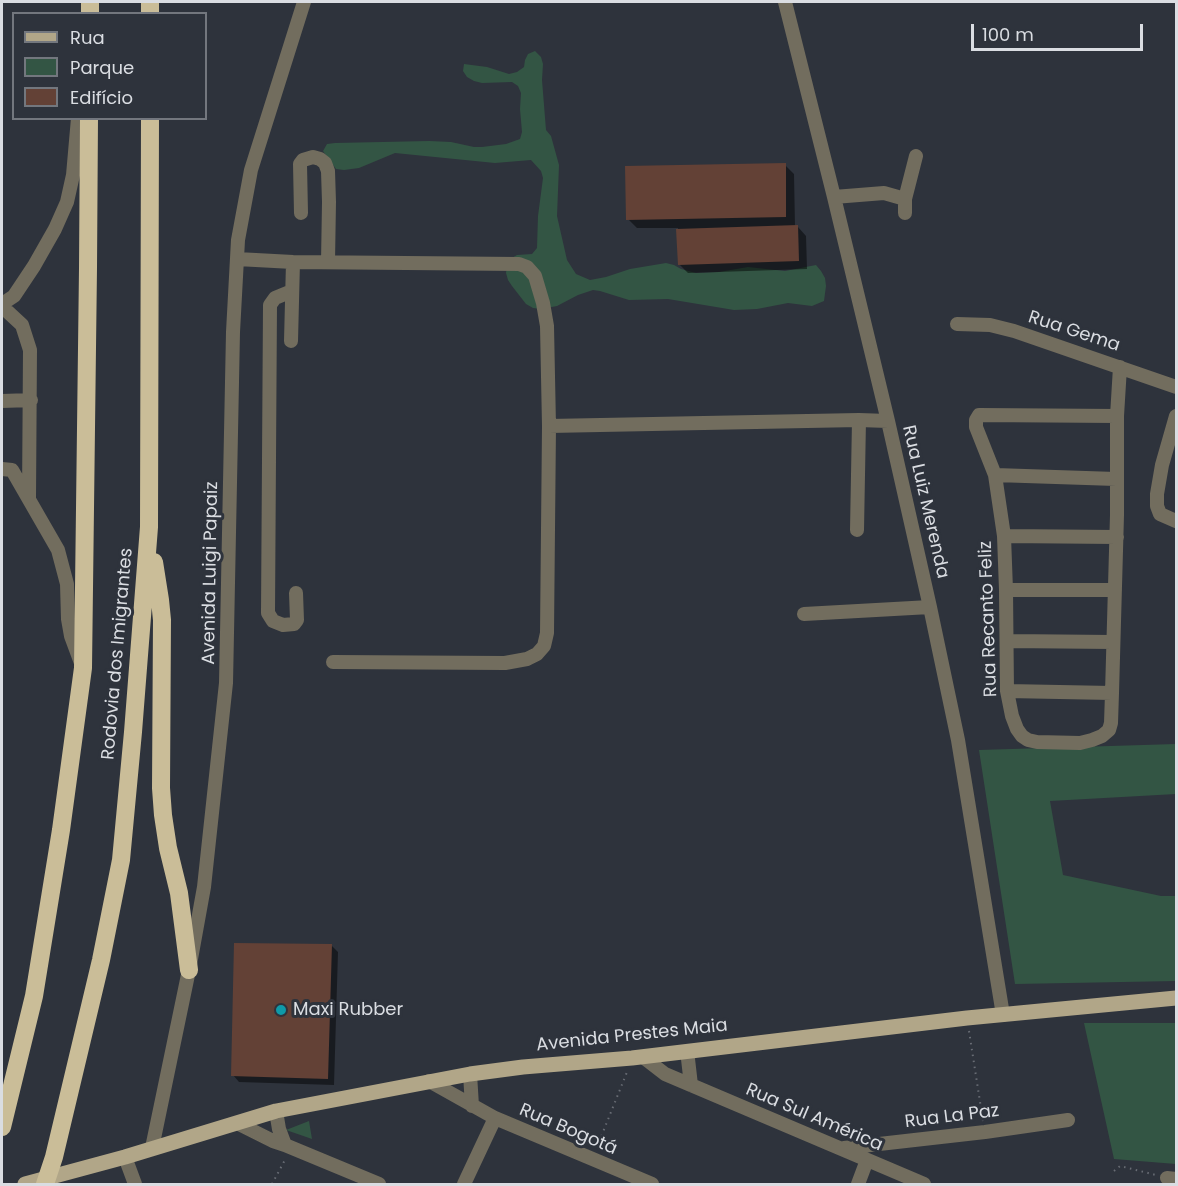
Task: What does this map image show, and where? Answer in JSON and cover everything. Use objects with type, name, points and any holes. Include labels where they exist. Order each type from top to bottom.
[{"type":"highway","name":"Rodovia dos Imigrantes","points":[[2,1127],[34,996],[61,830],[83,668],[89,120]]},
{"type":"highway","name":"Rodovia dos Imigrantes","points":[[45,1185],[54,1157],[101,960],[121,860],[149,527],[150,120]]},
{"type":"highway","points":[[149,527],[162,620],[161,788],[163,815],[179,893],[189,970]]},
{"type":"main road","name":"Avenida Prestes Maia","points":[[25,1185],[276,1111],[470,1074],[638,1057],[967,1018],[1176,999]]},
{"type":"street","name":"Avenida Luigi Papaiz","points":[[152,1148],[204,887],[226,683],[233,332],[238,240],[251,170],[304,2]]},
{"type":"street","name":"Rua Luiz Merenda","points":[[785,2],[834,196],[930,607],[958,740],[1003,1015]]},
{"type":"street","points":[[29,499],[30,350],[22,325],[5,308],[34,266],[67,202],[73,175],[78,120]]},
{"type":"street","points":[[834,196],[884,193],[905,206],[916,156]]},
{"type":"street","points":[[301,213],[300,164],[303,160],[313,157],[325,163],[328,171],[328,262]]},
{"type":"street","points":[[237,259],[293,262],[519,264],[527,267],[535,276],[540,291],[547,326],[549,426],[547,633],[544,646],[537,654],[527,659],[505,663],[333,662]]},
{"type":"street","points":[[291,341],[293,262]]},
{"type":"street","points":[[292,291],[275,298],[270,305],[268,613],[273,621],[283,625],[294,624],[297,620],[296,593]]},
{"type":"street","name":"Rua Gema","points":[[957,324],[990,325],[1176,387]]},
{"type":"street","name":"Rua Recanto Feliz","points":[[1117,416],[979,416],[976,420],[976,427],[995,475],[1004,536],[1007,691],[1017,729],[1028,740],[1080,743],[1102,736],[1109,730],[1111,723],[1120,367]]},
{"type":"street","points":[[2,401],[31,400]]},
{"type":"street","points":[[1176,416],[1162,465],[1157,494],[1160,514],[1176,521]]},
{"type":"street","points":[[549,426],[858,420],[888,422]]},
{"type":"street","points":[[857,530],[858,420]]},
{"type":"street","points":[[2,469],[12,470],[58,550],[67,584],[71,636],[83,668]]},
{"type":"street","points":[[995,475],[1116,479]]},
{"type":"street","points":[[1004,536],[1117,537]]},
{"type":"street","points":[[1006,590],[1115,590]]},
{"type":"street","points":[[804,614],[930,607]]},
{"type":"street","points":[[1006,642],[1113,642]]},
{"type":"street","points":[[1007,691],[1112,693]]},
{"type":"street","points":[[689,1051],[691,1085]]},
{"type":"street","name":"Rua Sul América","points":[[638,1057],[665,1074],[924,1185]]},
{"type":"street","points":[[470,1074],[472,1106]]},
{"type":"street","name":"Rua Bogotá","points":[[429,1081],[495,1118],[652,1185]]},
{"type":"street","points":[[276,1111],[279,1129],[289,1146]]},
{"type":"street","points":[[464,1185],[495,1118]]},
{"type":"street","name":"Rua La Paz","points":[[841,1148],[1068,1120]]},
{"type":"street","points":[[237,1123],[273,1141],[379,1185]]},
{"type":"street","points":[[125,1157],[135,1185]]},
{"type":"street","points":[[858,1185],[867,1160]]},
{"type":"path","points":[[967,1018],[985,1132]]},
{"type":"path","points":[[592,1159],[638,1057]]},
{"type":"path","points":[[272,1185],[289,1146]]},
{"type":"path","points":[[1114,1171],[1120,1166],[1172,1178]]},
{"type":"green space","points":[[535,51],[541,57],[543,64],[546,130],[551,136],[559,165],[557,216],[567,260],[576,274],[590,280],[630,269],[666,263],[696,273],[748,267],[785,271],[816,265],[825,278],[824,301],[812,306],[788,303],[757,309],[734,310],[668,299],[629,300],[593,290],[557,306],[533,308],[526,304],[512,286],[506,273],[510,259],[517,255],[532,254],[537,248],[543,178],[541,171],[531,160],[495,163],[395,153],[359,168],[344,170],[336,169],[323,151],[327,144],[335,143],[429,141],[482,147],[506,144],[520,139],[522,132],[521,93],[518,86],[512,82],[474,81],[463,71],[464,64],[487,67],[509,74],[524,67],[528,54]]},
{"type":"green space","points":[[1176,744],[1176,794],[1050,801],[1063,875],[1161,896],[1176,896],[1176,981],[1015,984],[979,750]]},
{"type":"green space","points":[[1084,1023],[1176,1023],[1176,1164],[1114,1159]]},
{"type":"green space","points":[[309,1121],[312,1139],[286,1130]]},
{"type":"building","points":[[786,163],[786,217],[626,220],[625,166]]},
{"type":"building","points":[[798,225],[799,261],[678,265],[676,229]]},
{"type":"building","name":"Maxi Rubber","points":[[234,943],[332,944],[328,1079],[231,1076]]},
{"type":"place","name":"Maxi Rubber","points":[[281,1010]]}]
